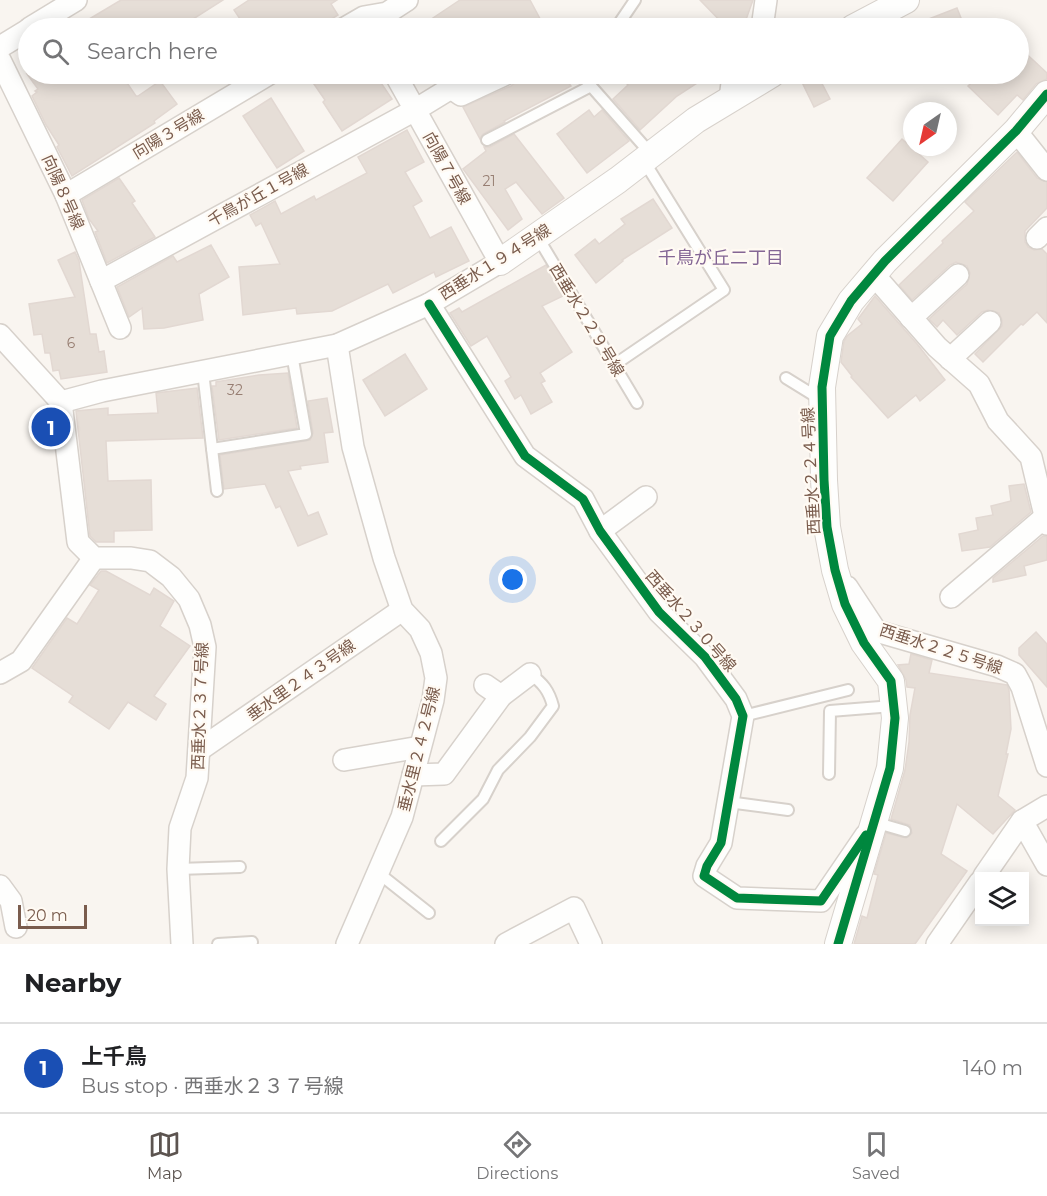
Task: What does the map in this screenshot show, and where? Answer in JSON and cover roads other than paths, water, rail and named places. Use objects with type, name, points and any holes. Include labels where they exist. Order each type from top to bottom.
[{"type":"street","points":[[47,18],[76,0]]},
{"type":"street","points":[[362,15],[387,13],[407,0]]},
{"type":"street","points":[[763,18],[766,0]]},
{"type":"street","points":[[872,18],[906,0]]},
{"type":"street","points":[[0,47],[18,36]]},
{"type":"street","name":"向陽８号線","points":[[0,60],[66,195],[120,328]]},
{"type":"street","name":"向陽３号線","points":[[66,195],[252,84]]},
{"type":"street","name":"向陽７号線","points":[[401,84],[500,262]]},
{"type":"street","name":"千鳥が丘１号線","points":[[101,280],[415,110],[451,88],[461,95],[485,84]]},
{"type":"street","points":[[730,99],[732,84]]},
{"type":"street","name":"西垂水１９４号線","points":[[61,402],[102,391],[337,345],[429,304],[500,262],[696,120],[755,84]]},
{"type":"street","name":"西垂水２２４号線","points":[[838,944],[891,768],[895,718],[891,681],[864,643],[845,603],[835,570],[827,528],[822,387],[830,336],[851,301],[873,274],[1016,131],[1047,94]]},
{"type":"street","points":[[1016,131],[1047,170]]},
{"type":"street","points":[[873,274],[937,347],[980,384],[998,421],[1039,459],[1046,520],[951,597]]},
{"type":"street","points":[[911,318],[958,274]]},
{"type":"street","name":"西垂水２３０号線","points":[[429,304],[525,456],[583,499],[600,531],[659,612],[705,657],[736,699],[743,716]]},
{"type":"street","points":[[950,359],[990,322]]},
{"type":"street","points":[[0,335],[61,402],[78,542],[94,558],[21,661],[0,673]]},
{"type":"street","name":"垂水里２４２号線","points":[[337,345],[353,447],[384,558],[402,610],[420,629],[431,653],[436,678],[433,700],[402,817],[381,877],[347,944]]},
{"type":"street","points":[[600,531],[646,497]]},
{"type":"street","name":"西垂水２３７号線","points":[[94,558],[130,558],[150,561],[171,577],[189,599],[200,625],[205,647],[198,778],[180,828],[178,869],[182,944]]},
{"type":"street","name":"西垂水２２５号線","points":[[835,570],[876,631],[997,666],[1016,674],[1047,766]]},
{"type":"street","name":"垂水里２４３号線","points":[[199,750],[402,610]]},
{"type":"street","points":[[413,775],[444,774],[493,691],[530,674]]},
{"type":"street","points":[[743,716],[721,843],[707,866],[704,876],[737,898],[821,902],[874,822]]},
{"type":"street","points":[[344,760],[420,747]]},
{"type":"street","points":[[987,872],[1022,820],[1047,806]]},
{"type":"street","points":[[1022,820],[1047,865]]},
{"type":"street","points":[[0,886],[11,901],[16,927]]},
{"type":"street","points":[[937,944],[975,889]]},
{"type":"street","points":[[506,944],[574,908],[591,944]]},
{"type":"lane","points":[[623,18],[635,0]]},
{"type":"lane","points":[[487,140],[579,84]]},
{"type":"lane","points":[[591,84],[647,157],[724,290],[614,365]]},
{"type":"lane","name":"西垂水２２９号線","points":[[537,236],[637,403]]},
{"type":"lane","points":[[212,449],[306,435],[291,354]]},
{"type":"lane","points":[[203,372],[218,491]]},
{"type":"lane","points":[[786,378],[823,401]]},
{"type":"lane","points":[[441,841],[483,799],[498,770],[530,736],[553,706],[550,693],[540,681],[530,674]]},
{"type":"lane","points":[[743,716],[848,690]]},
{"type":"lane","points":[[829,774],[830,711],[894,706]]},
{"type":"lane","points":[[728,802],[788,810]]},
{"type":"lane","points":[[874,822],[905,831]]},
{"type":"lane","points":[[178,869],[240,867]]},
{"type":"lane","points":[[381,877],[429,913]]},
{"type":"lane","points":[[219,944],[252,942]]},
{"type":"place","name":"上千鳥","points":[[51,427]]},
{"type":"district","name":"千鳥が丘二丁目","points":[[721,258]]}]
